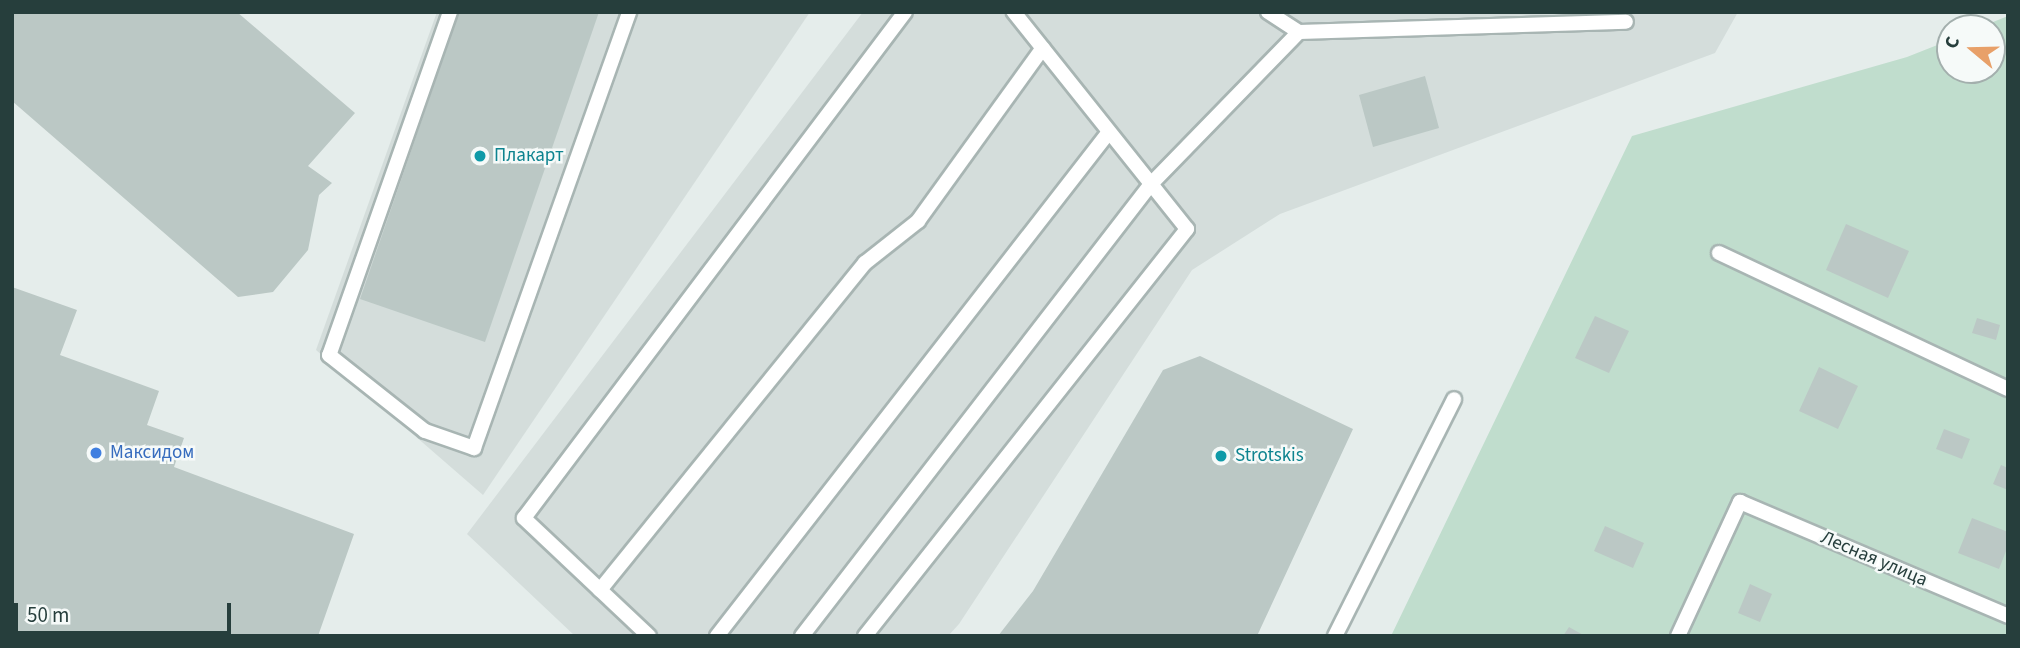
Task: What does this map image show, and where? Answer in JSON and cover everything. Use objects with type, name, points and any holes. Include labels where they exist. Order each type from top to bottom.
[{"type":"lane","points":[[450,12],[329,355],[425,431],[474,448],[629,12]]},
{"type":"lane","points":[[649,636],[524,519],[905,12]]},
{"type":"lane","points":[[865,636],[1187,229],[1014,12]]},
{"type":"lane","points":[[1268,12],[1299,32],[1626,22]]},
{"type":"lane","points":[[802,636],[1151,184],[1299,32]]},
{"type":"lane","points":[[600,590],[865,263],[918,221],[1043,48]]},
{"type":"lane","points":[[717,636],[1109,132]]},
{"type":"lane","points":[[1719,253],[2008,389]]},
{"type":"lane","points":[[1335,636],[1454,399]]},
{"type":"lane","name":"Лесная улица","points":[[1678,636],[1740,502],[2008,616]]},
{"type":"shaded area","points":[[437,12],[810,12],[483,495],[316,350]]},
{"type":"shaded area","points":[[863,12],[1738,12],[1715,53],[1280,214],[1192,270],[959,624],[948,636],[575,636],[467,534]]},
{"type":"green space","points":[[2008,16],[2008,636],[1391,636],[1632,136],[1907,57],[1936,46],[1936,84],[2006,84]]},
{"type":"building","points":[[12,12],[237,12],[355,113],[308,166],[332,183],[319,195],[308,250],[273,292],[238,297],[12,101]]},
{"type":"building","name":"Плакарт","points":[[459,12],[599,12],[485,342],[360,299]]},
{"type":"building","points":[[1425,76],[1439,128],[1373,147],[1359,95]]},
{"type":"building","points":[[1846,224],[1909,251],[1888,298],[1826,270]]},
{"type":"building","name":"Максидом","points":[[12,287],[77,310],[60,355],[159,391],[147,425],[184,438],[174,467],[354,534],[318,636],[12,636]]},
{"type":"building","points":[[1595,316],[1629,331],[1609,373],[1575,358]]},
{"type":"building","points":[[1977,318],[2000,325],[1996,340],[1972,333]]},
{"type":"building","points":[[1200,356],[1353,429],[1257,636],[998,636],[1033,591],[1163,370]]},
{"type":"building","points":[[1819,367],[1858,386],[1838,429],[1799,411]]},
{"type":"building","points":[[1944,429],[1970,439],[1962,459],[1936,449]]},
{"type":"building","points":[[2001,465],[2008,468],[2008,490],[1993,484]]},
{"type":"building","points":[[1972,518],[2008,532],[2008,546],[1999,569],[1958,553]]},
{"type":"building","points":[[1605,526],[1644,543],[1633,568],[1594,551]]},
{"type":"building","points":[[1750,584],[1772,594],[1760,622],[1738,613]]},
{"type":"building","points":[[1569,627],[1585,636],[1563,636]]},
{"type":"place","name":"Плакарт","points":[[480,156]]},
{"type":"place","name":"Максидом","points":[[96,453]]},
{"type":"place","name":"Strotskis","points":[[1221,456]]}]
